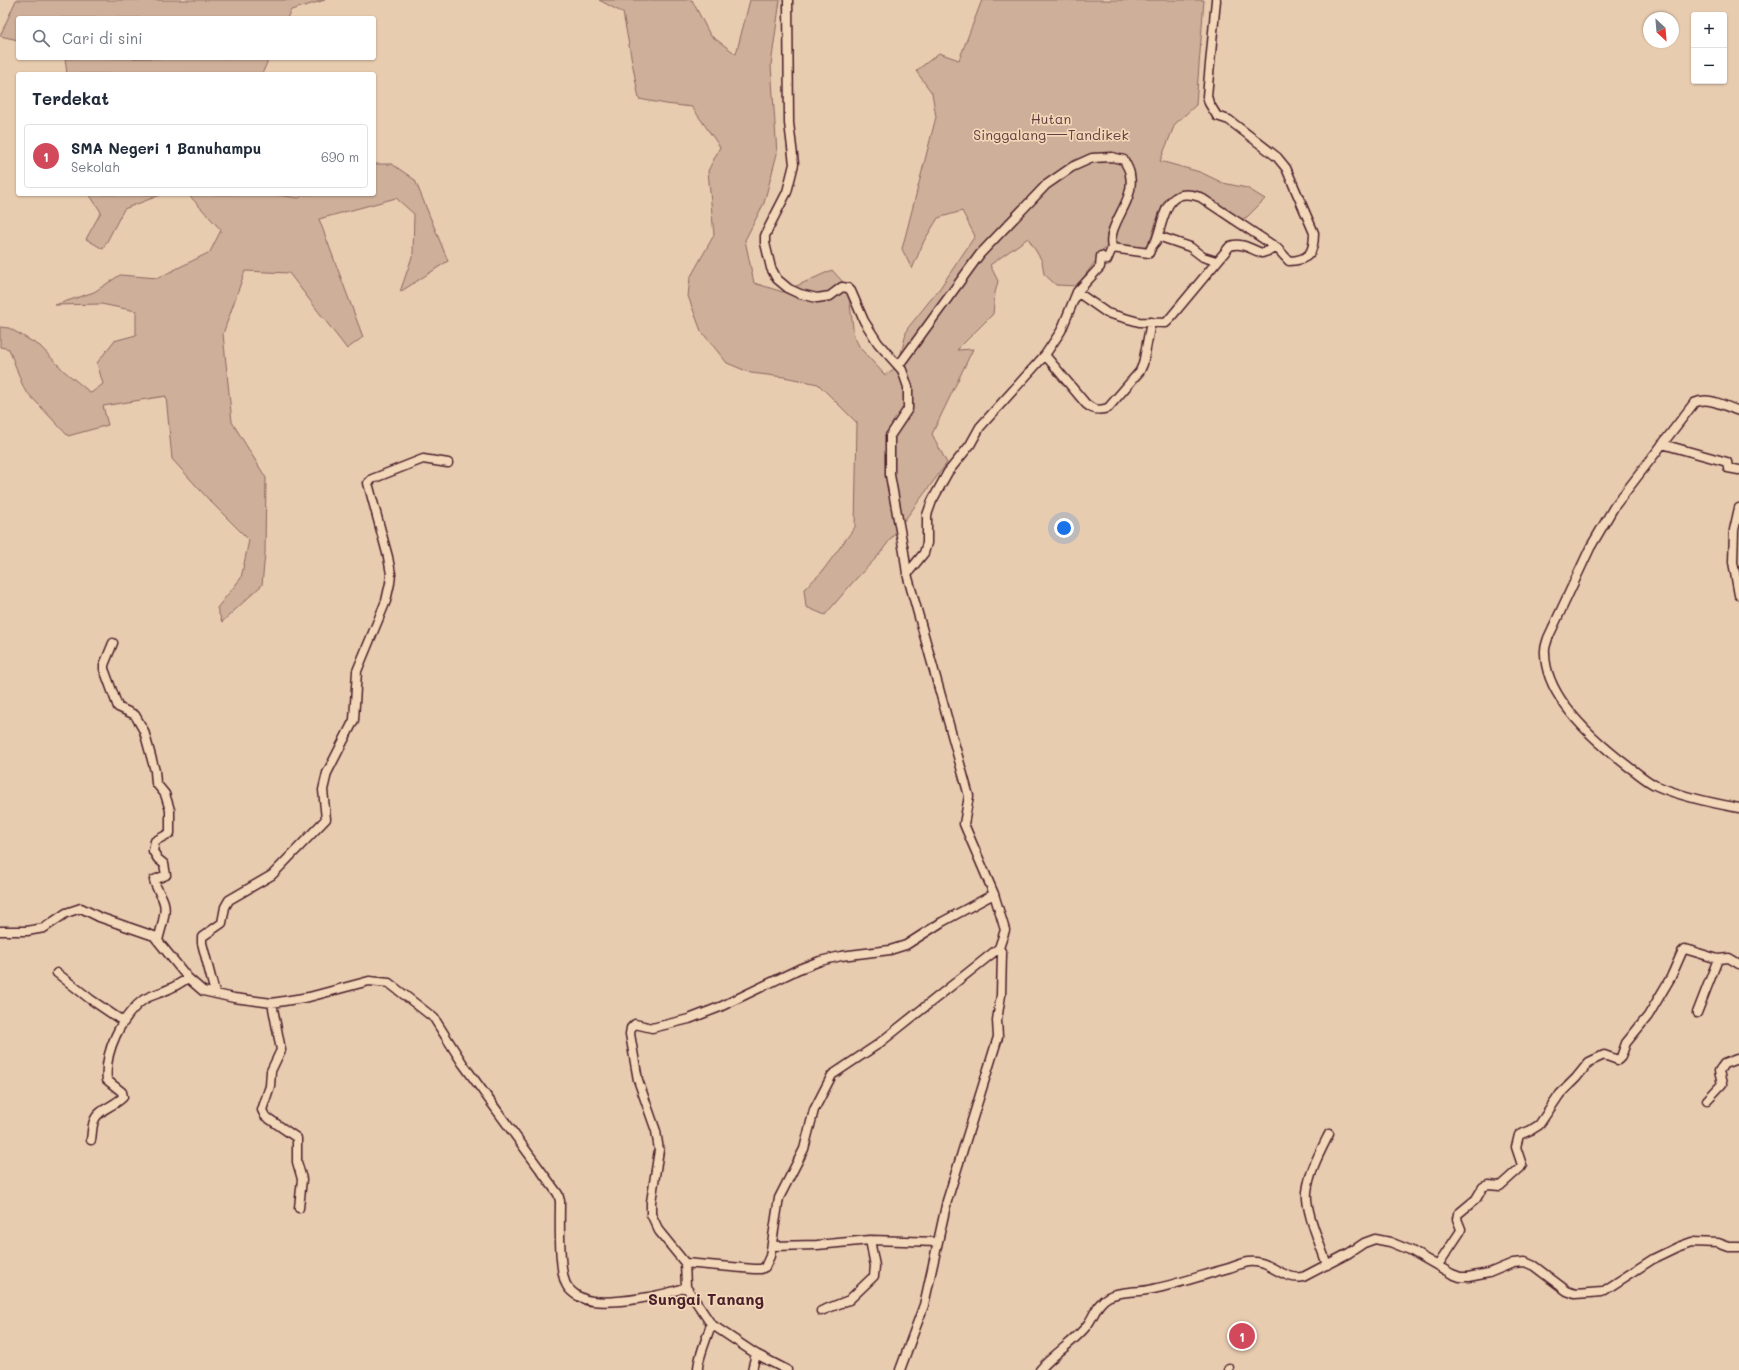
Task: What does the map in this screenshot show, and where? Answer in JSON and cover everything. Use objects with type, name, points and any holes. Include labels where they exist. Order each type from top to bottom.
[{"type":"street","points":[[685,1263],[761,1269],[765,1267],[772,1246],[779,1198],[804,1149],[814,1110],[832,1075],[881,1042],[998,948],[1005,930],[994,894],[964,824],[969,796],[907,574],[890,475],[890,436],[908,409],[908,387],[905,376],[899,364],[878,344],[864,321],[851,291],[848,288],[842,287],[830,296],[817,298],[800,294],[782,285],[771,268],[765,243],[765,236],[787,192],[794,164],[789,123],[788,0]]},
{"type":"street","points":[[1112,248],[1149,253],[1158,236],[1167,205],[1181,194],[1190,194],[1200,197],[1277,248],[1289,261],[1301,260],[1310,254],[1314,244],[1314,233],[1293,181],[1286,168],[1277,157],[1229,120],[1217,116],[1209,104],[1207,96],[1216,0]]},
{"type":"street","points":[[899,364],[980,254],[1046,185],[1072,168],[1092,158],[1112,157],[1124,160],[1130,175],[1130,195],[1114,228],[1110,243],[1112,248],[1107,260],[1101,256],[1100,267],[1077,292],[1061,331],[1045,355],[980,427],[970,445],[948,472],[932,501],[927,515],[927,543],[924,552],[907,574]]},
{"type":"street","points":[[1158,236],[1190,247],[1203,257],[1216,261]]},
{"type":"street","points":[[1077,292],[1107,313],[1139,322],[1166,323],[1230,246],[1238,244],[1262,254],[1277,248]]},
{"type":"street","points":[[1045,355],[1086,404],[1091,408],[1102,410],[1108,408],[1140,371],[1143,364],[1150,322]]},
{"type":"street","points":[[1739,411],[1710,400],[1701,400],[1694,403],[1614,507],[1590,548],[1548,638],[1544,652],[1551,682],[1559,697],[1584,728],[1616,757],[1656,786],[1697,799],[1739,808]]},
{"type":"street","points":[[1662,444],[1727,462],[1728,468],[1739,470]]},
{"type":"street","points":[[215,993],[202,943],[202,937],[222,923],[225,907],[229,900],[272,875],[326,819],[324,790],[327,773],[354,720],[357,671],[386,601],[390,584],[389,562],[368,483],[372,479],[423,459],[448,463]]},
{"type":"street","points":[[1739,508],[1734,530],[1733,562],[1739,595]]},
{"type":"street","points":[[113,643],[104,665],[104,669],[118,707],[135,715],[144,731],[155,771],[156,782],[165,794],[170,810],[170,834],[155,841],[153,851],[158,859],[164,864],[166,875],[154,880],[156,889],[165,904],[158,940]]},
{"type":"street","points":[[787,1370],[756,1354],[711,1324],[686,1287],[685,1263],[659,1231],[651,1214],[651,1202],[658,1150],[656,1131],[638,1080],[630,1034],[631,1028],[635,1024],[652,1028],[689,1019],[720,1007],[799,969],[820,961],[841,956],[890,950],[906,945],[942,922],[994,894]]},
{"type":"street","points":[[0,931],[27,931],[44,928],[66,913],[81,908],[99,918],[154,936],[172,961],[203,991],[272,1003],[308,997],[368,981],[389,983],[434,1018],[463,1064],[558,1194],[560,1201],[561,1262],[567,1286],[579,1298],[592,1302],[610,1302],[646,1297],[672,1292],[686,1287]]},
{"type":"street","points":[[900,1370],[924,1305],[947,1200],[998,1037],[997,1020],[1001,995],[1002,953],[998,948]]},
{"type":"street","points":[[1438,1265],[1460,1232],[1461,1229],[1456,1219],[1458,1214],[1476,1199],[1483,1187],[1488,1185],[1500,1186],[1522,1165],[1516,1147],[1519,1135],[1539,1125],[1560,1094],[1589,1062],[1604,1055],[1618,1060],[1621,1057],[1626,1043],[1648,1016],[1671,977],[1685,948],[1718,959],[1729,958],[1739,964]]},
{"type":"street","points":[[1697,1013],[1718,959]]},
{"type":"street","points":[[57,973],[90,999],[124,1022]]},
{"type":"street","points":[[91,1140],[94,1120],[97,1115],[106,1108],[118,1102],[123,1097],[122,1092],[107,1080],[106,1075],[110,1052],[124,1022],[144,1000],[170,989],[188,978]]},
{"type":"street","points":[[272,1003],[280,1050],[272,1068],[270,1086],[262,1110],[265,1116],[297,1138],[297,1162],[302,1179],[299,1208]]},
{"type":"street","points":[[1706,1100],[1722,1084],[1719,1071],[1721,1067],[1737,1059],[1739,1061]]},
{"type":"street","points":[[1327,1266],[1311,1216],[1307,1192],[1316,1161],[1329,1134]]},
{"type":"street","points":[[772,1246],[817,1245],[870,1240],[938,1242]]},
{"type":"street","points":[[821,1311],[849,1300],[874,1276],[875,1266],[870,1240]]},
{"type":"street","points":[[1040,1370],[1051,1357],[1080,1333],[1098,1306],[1107,1298],[1115,1294],[1154,1289],[1250,1262],[1270,1267],[1296,1279],[1303,1278],[1349,1254],[1364,1243],[1376,1240],[1390,1242],[1410,1250],[1452,1274],[1468,1277],[1489,1273],[1513,1263],[1525,1262],[1534,1266],[1559,1286],[1575,1294],[1602,1292],[1653,1259],[1692,1242],[1718,1243],[1729,1247],[1739,1247]]},
{"type":"street","points":[[698,1370],[698,1364],[711,1324]]},
{"type":"street","points":[[752,1370],[756,1354]]},
{"type":"green space","points":[[16,0],[325,0],[291,10],[288,16],[16,16],[16,40],[0,36]]},
{"type":"green space","name":"Hutan Singgalang—Tandikek","points":[[599,0],[692,0],[710,35],[736,54],[750,0],[780,0],[771,65],[777,154],[764,203],[745,240],[754,283],[783,292],[832,270],[842,281],[849,296],[854,336],[860,348],[885,375],[898,366],[907,329],[940,288],[975,236],[962,211],[938,218],[924,241],[912,269],[902,249],[936,117],[932,93],[916,71],[939,53],[959,60],[982,0],[1204,0],[1196,105],[1175,124],[1160,161],[1200,172],[1223,183],[1247,188],[1265,199],[1247,217],[1231,224],[1199,200],[1188,196],[1169,200],[1159,213],[1149,245],[1139,250],[1122,253],[1106,247],[1077,286],[1056,285],[1044,274],[1042,261],[1028,238],[990,265],[998,281],[993,314],[957,350],[973,349],[932,434],[947,463],[878,556],[825,615],[806,607],[804,589],[821,573],[855,527],[857,423],[818,384],[784,377],[751,373],[727,363],[701,331],[688,296],[690,278],[714,235],[708,171],[720,147],[692,107],[639,99],[623,13]]},
{"type":"green space","points":[[65,60],[268,60],[263,72],[67,72]]},
{"type":"green space","points":[[376,164],[392,164],[415,180],[448,261],[400,292],[413,254],[414,214],[396,198],[319,219],[363,337],[347,349],[289,273],[245,271],[223,334],[232,422],[266,478],[265,554],[262,585],[222,622],[217,608],[241,578],[249,540],[210,501],[172,459],[166,396],[103,406],[108,425],[68,436],[24,389],[9,349],[0,347],[0,327],[9,328],[40,346],[64,371],[91,393],[103,384],[97,363],[114,341],[136,335],[136,311],[101,304],[55,305],[94,292],[120,275],[158,278],[210,252],[221,230],[190,196],[284,196],[299,198],[301,196],[376,196]]},
{"type":"green space","points":[[90,196],[158,196],[124,209],[103,249],[86,239],[101,212]]},
{"type":"place","name":"SMA Negeri 1 Banuhampu","points":[[1242,1336]]},
{"type":"district","name":"Sungai Tanang","points":[[706,1298]]}]
